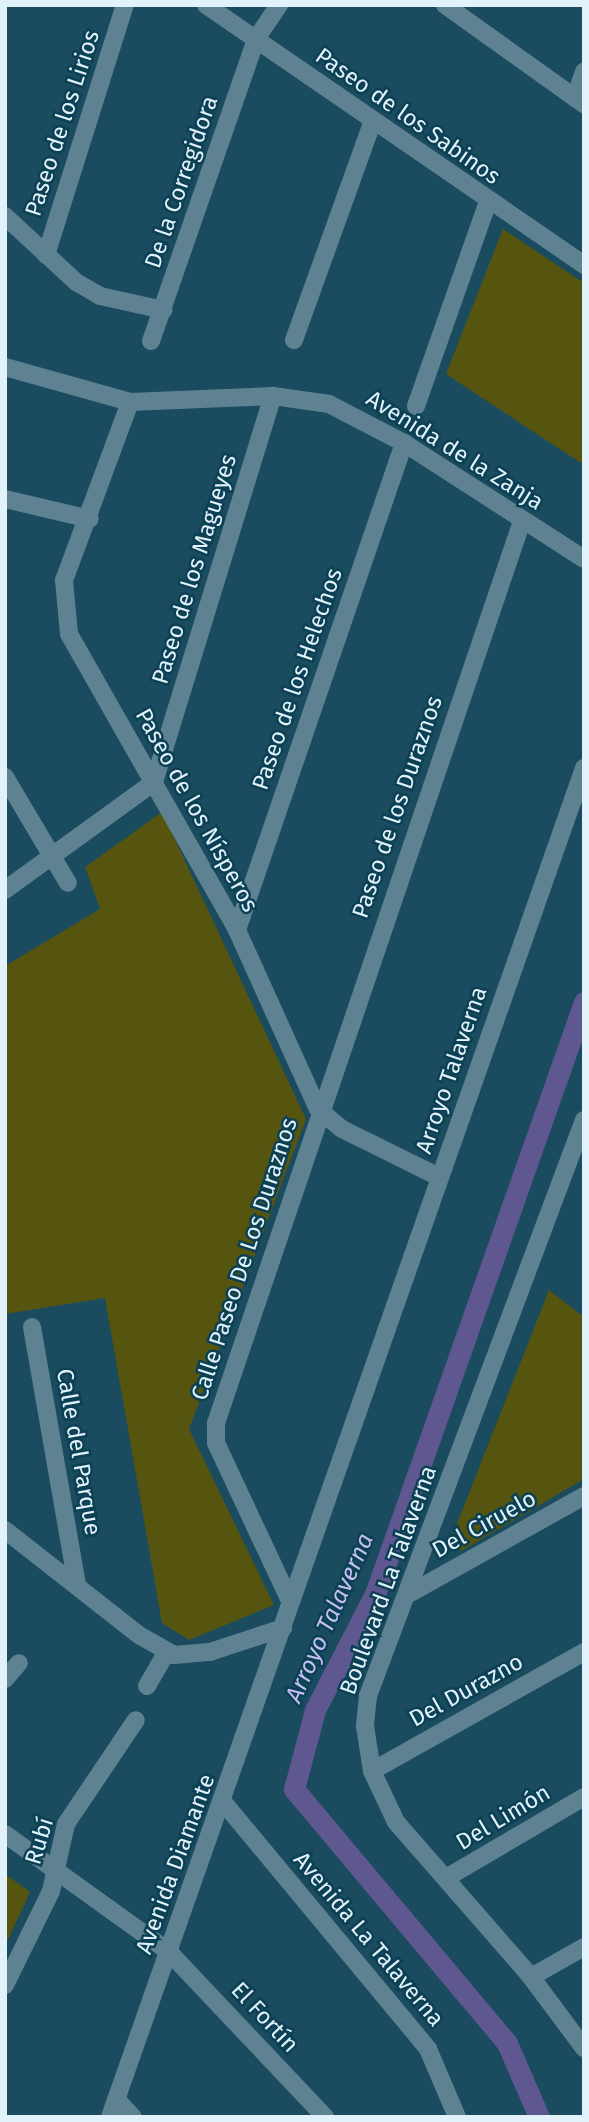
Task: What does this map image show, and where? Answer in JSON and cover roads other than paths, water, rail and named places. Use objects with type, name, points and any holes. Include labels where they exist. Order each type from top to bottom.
[{"type":"street","name":"Paseo de los Lirios","points":[[46,255],[125,5]]},
{"type":"street","name":"Paseo de los Sabinos","points":[[206,5],[372,123],[584,265]]},
{"type":"street","name":"De la Corregidora","points":[[151,341],[256,39],[279,5]]},
{"type":"street","points":[[445,5],[466,12],[580,101]]},
{"type":"street","points":[[580,101],[584,72]]},
{"type":"street","points":[[294,340],[372,123]]},
{"type":"street","points":[[416,406],[488,202]]},
{"type":"street","points":[[5,216],[46,255],[100,296],[163,310]]},
{"type":"street","name":"Avenida de la Zanja","points":[[5,367],[131,402],[273,396],[329,404],[404,443],[584,559]]},
{"type":"street","name":"Paseo de los Magueyes","points":[[154,782],[273,396]]},
{"type":"street","name":"Paseo de los Nísperos","points":[[131,402],[90,519],[64,580],[69,634],[237,930],[318,1110],[342,1129],[439,1177]]},
{"type":"street","name":"Paseo de los Helechos","points":[[237,930],[404,443]]},
{"type":"street","points":[[5,499],[90,519]]},
{"type":"street","name":"Paseo de los Duraznos","points":[[318,1110],[522,521]]},
{"type":"street","name":"Arroyo Talaverna","points":[[283,1628],[290,1601],[584,768]]},
{"type":"street","points":[[5,778],[68,883]]},
{"type":"street","points":[[5,890],[154,782]]},
{"type":"street","name":"Calle Paseo De Los Duraznos","points":[[290,1601],[216,1443],[216,1423],[318,1110]]},
{"type":"street","name":"Boulevard La Talaverna","points":[[584,1120],[368,1696],[372,1771],[396,1822],[531,1977],[584,2048]]},
{"type":"street","name":"Calle del Parque","points":[[33,1327],[77,1586]]},
{"type":"street","name":"Del Ciruelo","points":[[407,1595],[584,1496]]},
{"type":"street","points":[[5,1530],[167,1652],[191,1657],[283,1628]]},
{"type":"street","name":"Avenida Diamante","points":[[110,2117],[224,1802],[283,1628]]},
{"type":"street","points":[[147,1686],[167,1652]]},
{"type":"street","name":"Del Durazno","points":[[372,1771],[584,1652]]},
{"type":"street","points":[[5,1679],[19,1662]]},
{"type":"street","name":"Rubí","points":[[5,1985],[44,1910],[66,1824],[136,1720]]},
{"type":"street","name":"Del Limón","points":[[446,1878],[584,1797]]},
{"type":"street","name":"Avenida La Talaverna","points":[[224,1802],[428,2049],[457,2117]]},
{"type":"street","name":"El Fortín","points":[[5,1834],[169,1952],[325,2117]]},
{"type":"street","points":[[531,1977],[584,1947]]},
{"type":"street","points":[[116,2099],[133,2117]]},
{"type":"waterway","name":"Arroyo Talaverna","points":[[539,2117],[507,2043],[294,1789],[315,1710],[375,1594],[584,1002]]}]
